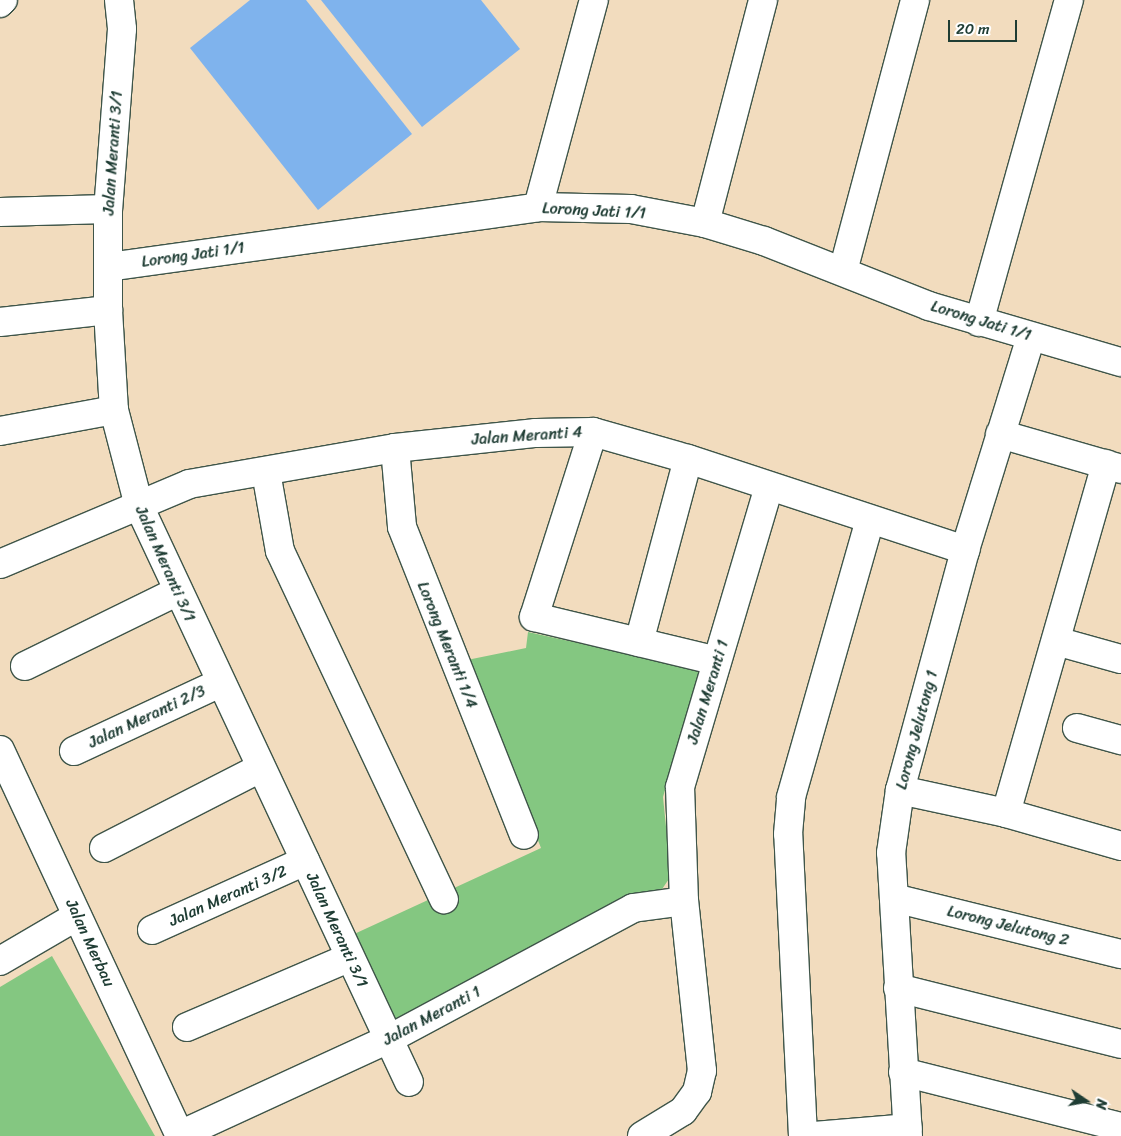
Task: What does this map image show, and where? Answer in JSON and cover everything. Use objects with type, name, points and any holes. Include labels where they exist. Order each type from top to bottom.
[{"type":"street","points":[[0,3],[3,0]]},
{"type":"street","name":"Jalan Meranti 3/1","points":[[119,0],[122,29],[108,209],[108,310],[114,410],[139,506],[176,592],[409,1082]]},
{"type":"street","points":[[538,207],[594,0]]},
{"type":"street","points":[[705,223],[763,0]]},
{"type":"street","points":[[843,271],[915,0]]},
{"type":"street","points":[[979,322],[1068,0]]},
{"type":"street","name":"Lorong Jati 1/1","points":[[108,267],[538,207],[631,209],[705,223],[843,271],[979,322],[1121,362]]},
{"type":"street","points":[[0,212],[108,209]]},
{"type":"street","points":[[0,322],[108,310]]},
{"type":"street","name":"Lorong Jelutong 1","points":[[908,1132],[898,988],[892,853],[900,790],[965,550],[1031,337]]},
{"type":"street","points":[[0,432],[114,410]]},
{"type":"street","name":"Jalan Meranti 4","points":[[0,564],[189,484],[395,448],[536,432],[593,432],[688,459],[768,488],[965,550]]},
{"type":"street","points":[[593,432],[534,617],[717,660]]},
{"type":"street","points":[[1000,434],[1113,466],[1056,641],[1006,813]]},
{"type":"street","name":"Lorong Meranti 1/4","points":[[395,448],[405,536],[524,835]]},
{"type":"street","points":[[639,642],[688,459]]},
{"type":"street","points":[[266,472],[280,551],[444,899]]},
{"type":"street","name":"Jalan Meranti 1","points":[[642,1136],[683,1111],[697,1092],[702,1071],[684,901],[680,787],[768,488]]},
{"type":"street","points":[[803,1136],[788,844],[791,797],[870,520]]},
{"type":"street","points":[[25,666],[176,592]]},
{"type":"street","points":[[1056,641],[1121,659]]},
{"type":"street","name":"Jalan Meranti 2/3","points":[[74,751],[220,683]]},
{"type":"street","points":[[1077,728],[1121,740]]},
{"type":"street","name":"Jalan Merbau","points":[[0,750],[180,1135]]},
{"type":"street","points":[[104,848],[260,768]]},
{"type":"street","points":[[900,790],[1006,813],[1121,846]]},
{"type":"street","name":"Jalan Meranti 3/2","points":[[152,930],[304,861]]},
{"type":"street","name":"Lorong Jelutong 2","points":[[894,898],[1121,954]]},
{"type":"street","name":"Jalan Meranti 1","points":[[180,1135],[389,1039],[633,908],[684,901]]},
{"type":"street","points":[[0,961],[77,916]]},
{"type":"street","points":[[187,1027],[350,957]]},
{"type":"street","points":[[898,988],[1121,1044]]},
{"type":"street","points":[[903,1072],[1121,1127]]},
{"type":"street","points":[[813,1136],[908,1132]]},
{"type":"green space","points":[[528,632],[701,670],[663,797],[671,876],[658,895],[393,1025],[352,935],[541,848],[467,660],[526,648]]},
{"type":"green space","points":[[52,956],[155,1136],[0,1136],[0,987]]},
{"type":"water","points":[[250,0],[306,0],[412,134],[318,210],[190,48]]},
{"type":"water","points":[[321,0],[481,0],[520,49],[422,127]]}]
